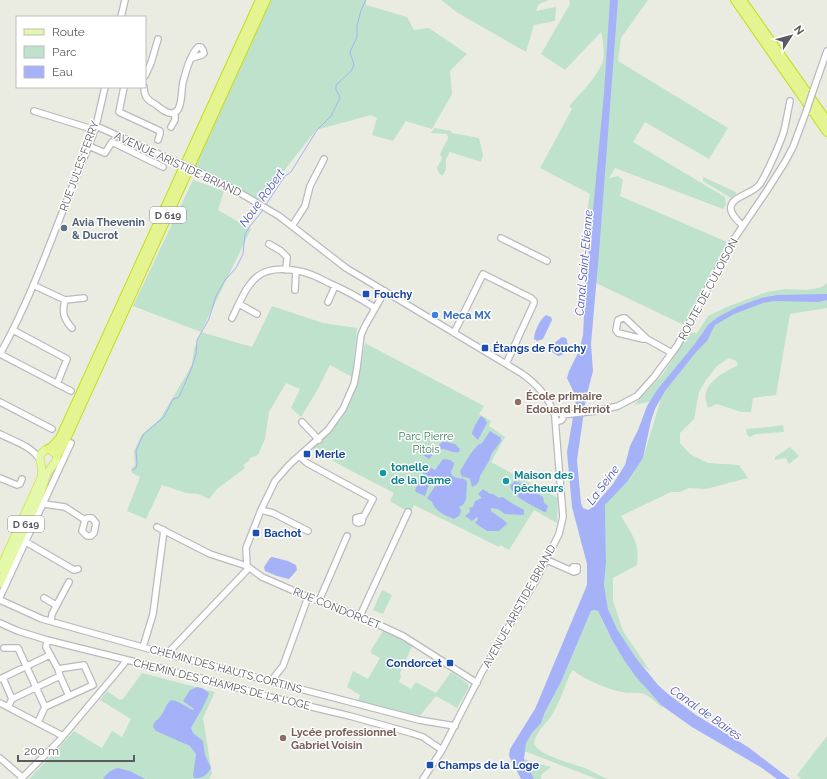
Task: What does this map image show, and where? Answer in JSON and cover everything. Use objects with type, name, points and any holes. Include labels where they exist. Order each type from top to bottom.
[{"type":"highway","name":"D 619","points":[[45,450],[52,447],[60,438],[260,0]]},
{"type":"highway","name":"D 619","points":[[56,455],[68,435],[266,0]]},
{"type":"highway","points":[[735,0],[827,132]]},
{"type":"highway","points":[[742,0],[827,121]]},
{"type":"main road","points":[[45,450],[53,451],[56,455],[56,461],[52,466],[47,467],[40,462],[40,455],[45,450]]},
{"type":"main road","name":"D 619","points":[[0,569],[39,484],[43,469],[40,462]]},
{"type":"main road","name":"D 619","points":[[0,583],[40,495],[47,473],[52,466]]},
{"type":"street","points":[[121,16],[125,0]]},
{"type":"street","points":[[146,74],[158,39]]},
{"type":"street","name":"ROUTE DE CULOISON","points":[[561,417],[618,406],[637,396],[672,353],[690,323],[724,256],[785,162],[795,142],[827,51]]},
{"type":"street","points":[[171,127],[175,120],[176,112],[178,111],[183,84],[192,58]]},
{"type":"street","name":"RUE JULES FERRY","points":[[0,354],[13,330],[33,285],[89,146],[105,88]]},
{"type":"street","points":[[124,88],[119,112],[160,131],[158,140]]},
{"type":"street","points":[[144,88],[145,96],[148,100],[169,113],[176,112]]},
{"type":"street","points":[[743,226],[734,216],[731,211],[731,206],[734,201],[751,192],[760,184],[784,132],[790,101]]},
{"type":"street","name":"AVENUE ARISTIDE BRIAND","points":[[34,112],[95,128],[200,172],[265,208],[292,226],[334,260],[521,373],[537,385],[561,417],[557,432],[563,517],[559,534],[547,560],[477,683],[442,750],[423,779]]},
{"type":"street","points":[[89,146],[105,153],[112,142],[163,167]]},
{"type":"street","points":[[292,226],[305,206],[310,186],[324,159]]},
{"type":"street","points":[[501,238],[547,261]]},
{"type":"street","points":[[269,244],[287,256],[286,270]]},
{"type":"street","points":[[232,318],[249,286],[259,275],[270,271],[286,270],[311,274],[355,296],[375,308]]},
{"type":"street","points":[[295,290],[296,271]]},
{"type":"street","points":[[454,333],[483,274],[531,298],[534,301],[506,364]]},
{"type":"street","points":[[33,285],[66,300],[84,298]]},
{"type":"street","points":[[328,302],[335,286]]},
{"type":"street","points":[[167,654],[247,570],[246,548],[261,510],[275,481],[281,473],[299,456],[319,440],[336,421],[349,397],[357,368],[361,335],[385,292]]},
{"type":"street","points":[[66,300],[63,311],[67,322],[72,328]]},
{"type":"street","points":[[239,304],[258,314]]},
{"type":"street","points":[[647,338],[643,339],[618,333],[616,330],[618,320],[625,318],[647,338],[672,353]]},
{"type":"street","points":[[13,330],[68,359],[56,384]]},
{"type":"street","points":[[0,354],[71,391]]},
{"type":"street","points":[[0,402],[52,429]]},
{"type":"street","points":[[302,422],[319,440]]},
{"type":"street","points":[[0,434],[30,449],[37,455],[40,462]]},
{"type":"street","points":[[0,597],[72,443]]},
{"type":"street","points":[[30,449],[45,450]]},
{"type":"street","points":[[299,456],[307,463],[375,500],[363,516]]},
{"type":"street","points":[[0,478],[17,485],[20,484],[22,479]]},
{"type":"street","points":[[44,504],[65,507],[85,520]]},
{"type":"street","points":[[261,510],[273,512],[308,531]]},
{"type":"street","points":[[360,616],[408,512]]},
{"type":"street","name":"RUE CONDORCET","points":[[157,527],[210,554],[247,566],[262,577],[319,601],[360,616],[403,636],[477,683]]},
{"type":"street","points":[[142,647],[153,614],[164,530]]},
{"type":"street","points":[[319,601],[347,536]]},
{"type":"street","points":[[26,542],[74,570],[78,569]]},
{"type":"street","points":[[547,560],[573,571]]},
{"type":"street","points":[[51,621],[56,605],[69,582]]},
{"type":"street","points":[[271,681],[283,666],[308,596]]},
{"type":"street","points":[[44,598],[56,605]]},
{"type":"street","name":"CHEMIN DES HAUTS CORTINS","points":[[0,600],[42,619],[167,654],[419,720],[455,726]]},
{"type":"street","name":"CHEMIN DES CHAMPS DE LA LOGE","points":[[0,623],[18,631],[47,640],[309,707],[350,716],[411,733],[423,737],[442,750]]},
{"type":"street","points":[[47,640],[46,647],[58,669],[69,696]]},
{"type":"street","points":[[4,648],[18,648],[45,707]]},
{"type":"street","points":[[12,698],[2,678],[50,655]]},
{"type":"street","points":[[0,758],[22,778],[63,736],[126,660]]},
{"type":"street","points":[[38,722],[45,707],[92,685],[84,665],[58,669]]},
{"type":"street","points":[[8,707],[12,698],[60,676]]},
{"type":"street","points":[[0,703],[63,736]]},
{"type":"green space","points":[[271,0],[366,0],[366,5],[407,17],[414,30],[429,28],[467,54],[450,71],[452,94],[432,129],[406,121],[393,141],[372,135],[377,118],[371,115],[316,130],[260,201],[218,177],[195,166]]},
{"type":"green space","points":[[441,0],[549,0],[539,4],[536,11],[556,7],[555,21],[534,25],[526,52],[458,13]]},
{"type":"green space","points":[[569,0],[648,0],[621,38],[618,61],[728,128],[709,159],[645,122],[633,142],[725,197],[726,205],[723,209],[615,168],[609,178],[618,176],[623,180],[620,196],[727,242],[684,325],[582,275],[586,217],[590,194],[540,168],[572,109],[569,106],[594,77],[603,62],[604,49],[601,32],[565,70],[541,54],[570,4]]},
{"type":"green space","points":[[435,128],[479,138],[483,155],[481,162],[450,152],[446,159],[446,170],[442,176],[437,168],[442,158],[440,154],[448,138],[447,134],[430,133]]},
{"type":"green space","points":[[703,177],[736,192],[736,194],[731,198],[703,181]]},
{"type":"green space","points":[[193,180],[224,191],[218,210],[251,229],[201,332],[133,306]]},
{"type":"green space","points":[[827,283],[827,308],[790,314],[776,395],[753,398],[751,412],[741,412],[717,404],[708,408],[706,393],[713,381],[718,376],[738,365],[736,361],[729,358],[717,366],[706,380],[699,392],[694,419],[680,433],[680,443],[690,454],[708,463],[739,465],[748,478],[706,489],[689,488],[680,492],[671,492],[621,516],[632,534],[636,544],[638,557],[637,565],[613,578],[613,601],[623,631],[650,671],[636,658],[617,629],[608,609],[604,584],[606,563],[605,505],[627,482],[643,458],[661,399],[634,405],[663,374],[690,332],[697,333],[708,316],[729,306],[767,292],[785,289],[808,290],[822,287]]},
{"type":"green space","points":[[272,306],[323,323],[357,328],[352,377],[330,365],[318,389],[301,417],[291,408],[300,389],[286,383],[269,412],[265,439],[258,455],[250,458],[249,461],[243,465],[245,468],[217,489],[209,499],[198,494],[186,493],[162,485],[146,519],[127,511],[140,477],[132,473],[131,469],[135,465],[134,451],[142,434],[160,419],[188,372],[192,364],[194,349],[201,332],[252,347]]},
{"type":"green space","name":"Parc Pierre Pitois","points":[[365,343],[484,406],[479,414],[491,421],[489,426],[505,437],[491,462],[558,498],[557,523],[534,510],[509,550],[500,545],[499,547],[414,505],[410,513],[390,501],[394,493],[313,449],[340,418],[350,401],[358,377]]},
{"type":"green space","points":[[783,425],[784,432],[756,434],[750,437],[747,435],[746,429]]},
{"type":"green space","points":[[790,447],[799,456],[789,464],[786,458],[775,460],[775,457]]},
{"type":"green space","points":[[382,590],[392,595],[383,614],[373,610]]},
{"type":"green space","points":[[591,611],[598,611],[611,638],[625,661],[663,709],[653,699],[644,694],[621,692],[606,687],[584,678],[573,670],[555,710],[536,736],[534,744],[538,749],[550,756],[587,769],[607,779],[597,779],[524,751],[526,743],[541,723],[545,712],[561,682]]},
{"type":"green space","points":[[383,631],[400,638],[412,646],[400,673],[401,677],[399,682],[411,689],[416,682],[436,693],[451,672],[467,683],[469,687],[457,708],[436,696],[419,717],[358,701],[360,695],[347,687],[353,671],[368,679],[380,658],[371,653],[371,650]]},
{"type":"green space","points":[[142,673],[215,692],[203,718],[212,774],[209,779],[29,779],[74,731],[102,748],[112,731],[122,737],[131,719],[100,700],[107,691],[120,700],[123,699]]},
{"type":"green space","points":[[827,736],[827,779],[801,779],[797,775]]},
{"type":"green space","points":[[524,759],[551,767],[541,775],[542,779],[534,779]]},
{"type":"water","points":[[610,0],[618,0],[591,344],[593,371],[586,398],[577,460],[581,503],[583,508],[588,510],[593,507],[613,484],[625,465],[630,446],[647,406],[657,390],[694,345],[708,325],[718,317],[737,307],[761,298],[777,295],[827,294],[827,300],[818,302],[774,301],[763,303],[734,314],[715,325],[707,341],[697,351],[665,391],[655,409],[651,421],[643,458],[627,482],[605,505],[606,563],[604,584],[608,609],[617,629],[636,658],[658,685],[668,694],[696,715],[748,747],[790,779],[777,779],[762,768],[692,727],[661,705],[636,677],[624,660],[612,640],[598,611],[595,610],[591,611],[561,682],[545,712],[541,723],[526,743],[524,759],[534,779],[521,779],[509,756],[510,749],[535,709],[587,585],[587,564],[572,507],[567,452],[576,400],[567,378],[579,351],[583,335],[585,296],[604,93]]},
{"type":"water","points":[[546,315],[551,317],[552,320],[543,339],[537,341],[534,339],[536,329]]},
{"type":"water","points":[[562,337],[566,338],[568,344],[565,352],[558,356],[552,352],[553,344]]},
{"type":"water","points":[[481,416],[487,423],[478,440],[472,434],[475,425]]},
{"type":"water","points":[[490,431],[501,438],[501,441],[492,453],[479,481],[472,487],[470,479],[461,475],[460,471],[471,453],[478,445],[482,443]]},
{"type":"water","points":[[443,441],[455,444],[460,449],[459,452],[439,449],[429,459],[423,455],[425,449],[429,446],[436,448]]},
{"type":"water","points":[[443,459],[450,460],[454,463],[451,472],[453,476],[466,480],[467,483],[466,500],[462,506],[459,506],[461,511],[459,516],[454,519],[438,511],[432,502],[427,498],[439,483],[439,480],[443,482],[447,481],[435,479],[428,487],[425,496],[416,492],[415,490],[426,467],[428,466],[435,470]]},
{"type":"water","points":[[515,481],[525,485],[543,497],[544,503],[548,506],[546,512],[515,495],[510,486]]},
{"type":"water","points":[[483,489],[499,498],[503,497],[524,510],[524,515],[505,514],[498,509],[491,508],[491,511],[507,524],[499,531],[487,531],[475,523],[478,519],[477,517],[472,521],[465,516],[470,512],[469,508],[473,507],[475,501],[482,498],[478,494]]},
{"type":"water","points":[[272,557],[288,561],[296,565],[297,570],[289,579],[265,571],[264,567]]},
{"type":"water","points":[[197,687],[202,688],[209,693],[191,728],[193,733],[203,741],[205,755],[211,768],[204,776],[194,778],[196,754],[190,746],[156,731],[153,727],[171,700],[193,710],[194,709],[183,701],[190,690]]},
{"type":"water","points":[[118,768],[130,771],[145,779],[103,779],[109,772]]},
{"type":"waterway","name":"Noue Robert","points":[[265,206],[285,176],[291,172],[317,130],[331,116],[340,98],[336,90],[336,85],[351,71],[354,65],[350,52],[357,37],[357,26],[361,10],[366,0]]},
{"type":"waterway","name":"Noue Robert","points":[[133,470],[136,468],[136,451],[143,435],[164,417],[173,399],[178,398],[180,395],[192,367],[196,354],[197,340],[209,319],[216,296],[225,280],[236,268],[243,254],[245,234],[264,209]]},
{"type":"place","name":"Avia Thevenin & Ducrot","points":[[64,228]]},
{"type":"place","name":"Fouchy","points":[[366,294]]},
{"type":"place","name":"Meca MX","points":[[435,315]]},
{"type":"place","name":"Étangs de Fouchy","points":[[485,348]]},
{"type":"place","name":"École primaire Edouard Herriot","points":[[518,402]]},
{"type":"place","name":"Merle","points":[[307,454]]},
{"type":"place","name":"tonelle de la Dame","points":[[383,473]]},
{"type":"place","name":"Maison des pêcheurs","points":[[506,481]]},
{"type":"place","name":"Bachot","points":[[256,533]]},
{"type":"place","name":"Condorcet","points":[[450,663]]},
{"type":"place","name":"Lycée professionnel Gabriel Voisin","points":[[283,738]]},
{"type":"place","name":"Champs de la Loge","points":[[430,765]]},
{"type":"water label","name":"Canal Saint-Etienne","points":[[584,263]]},
{"type":"water label","name":"La Seine","points":[[603,485]]},
{"type":"water label","name":"Canal de Baires","points":[[706,713]]}]
